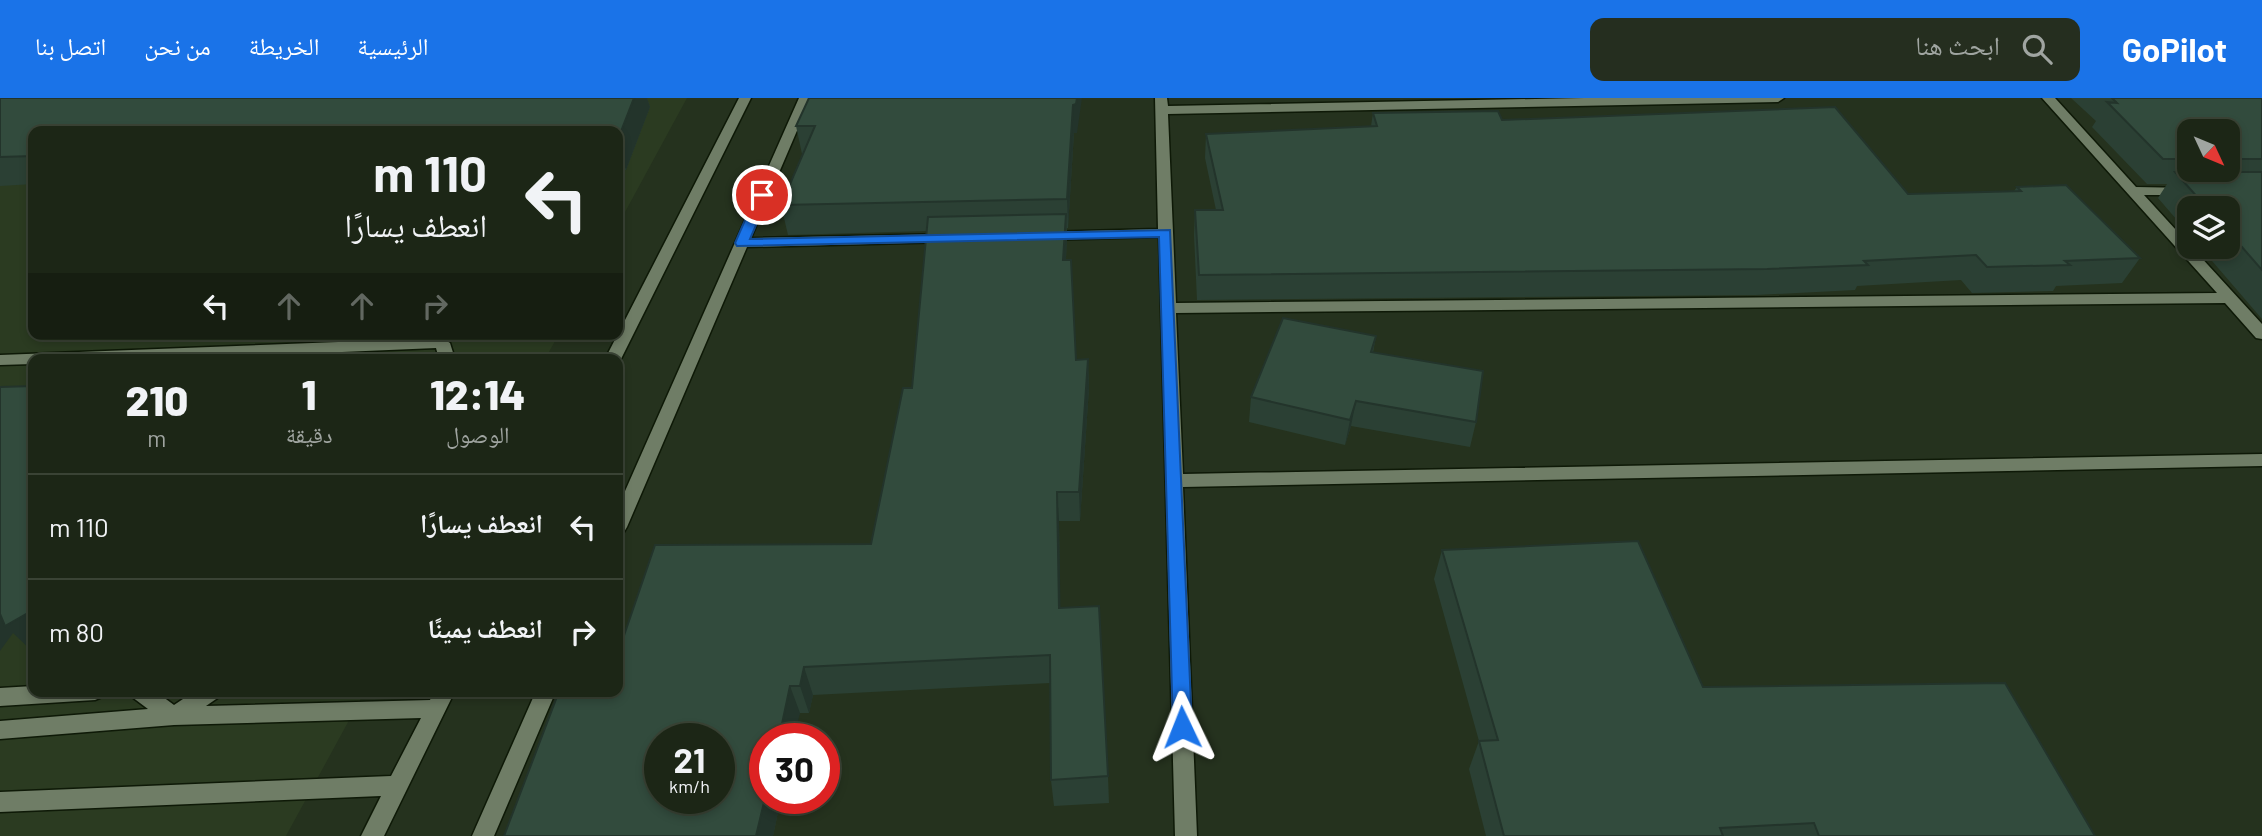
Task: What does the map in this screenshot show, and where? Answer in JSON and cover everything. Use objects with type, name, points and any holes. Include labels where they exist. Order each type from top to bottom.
[{"type":"street","points":[[623,339],[744,98]]},
{"type":"street","points":[[623,515],[805,98]]},
{"type":"street","points":[[1186,836],[1161,104],[1778,98]]},
{"type":"street","points":[[2048,98],[2262,334]]},
{"type":"street","points":[[2133,191],[2197,191]]},
{"type":"street","points":[[1028,236],[1165,233]]},
{"type":"street","points":[[741,243],[960,238]]},
{"type":"street","points":[[1168,308],[2229,298]]},
{"type":"street","points":[[168,354],[442,343],[445,354]]},
{"type":"street","points":[[0,360],[28,359]]},
{"type":"street","points":[[1174,481],[2262,460]]},
{"type":"street","points":[[0,697],[28,695]]},
{"type":"street","points":[[147,697],[174,716]]},
{"type":"street","points":[[174,716],[203,697]]},
{"type":"street","points":[[483,836],[543,697]]},
{"type":"street","points":[[0,730],[174,716],[441,700]]},
{"type":"street","points":[[372,836],[441,700]]},
{"type":"street","points":[[0,802],[397,786]]},
{"type":"shaded area","points":[[0,98],[687,98],[623,216],[623,126],[28,126],[28,340],[556,340],[548,354],[28,354],[28,697],[362,697],[286,836],[0,836]]},
{"type":"building","points":[[0,98],[634,98],[623,126],[28,126],[28,156],[0,157]]},
{"type":"building","points":[[809,98],[1077,98],[1076,104],[1073,105],[1067,199],[781,205],[815,126],[796,126]]},
{"type":"building","points":[[2112,98],[2262,98],[2262,159],[2240,159],[2240,119],[2177,119],[2177,159],[2163,159],[2107,102],[2117,103]]},
{"type":"building","points":[[1835,107],[1908,194],[2021,191],[2017,187],[2066,185],[2140,258],[2065,261],[2070,265],[1987,267],[1976,255],[1864,261],[1868,265],[1767,269],[1199,275],[1195,210],[1223,210],[1206,134],[1377,126],[1373,113],[1498,111],[1502,120]]},
{"type":"building","points":[[2240,172],[2262,172],[2262,270],[2240,245],[2240,196],[2196,196],[2184,182],[2240,182]]},
{"type":"building","points":[[1066,214],[1063,260],[1071,260],[1076,360],[1088,359],[1079,492],[1057,492],[1059,608],[1099,606],[1108,776],[1051,780],[1050,655],[804,667],[800,686],[790,686],[782,723],[749,723],[749,814],[761,814],[756,836],[504,836],[557,697],[623,697],[623,638],[655,545],[871,544],[903,388],[912,388],[928,217]]},
{"type":"building","points":[[1283,318],[1376,336],[1371,352],[1483,371],[1476,422],[1356,401],[1350,420],[1251,397]]},
{"type":"building","points":[[28,386],[28,613],[5,626],[0,614],[0,387]]},
{"type":"building","points":[[1638,541],[1703,687],[2005,683],[2095,836],[1819,836],[1814,823],[1720,828],[1723,836],[1504,836],[1479,741],[1498,740],[1442,550]]},
{"type":"route","points":[[762,195],[741,243],[1165,233],[1182,727]]}]
